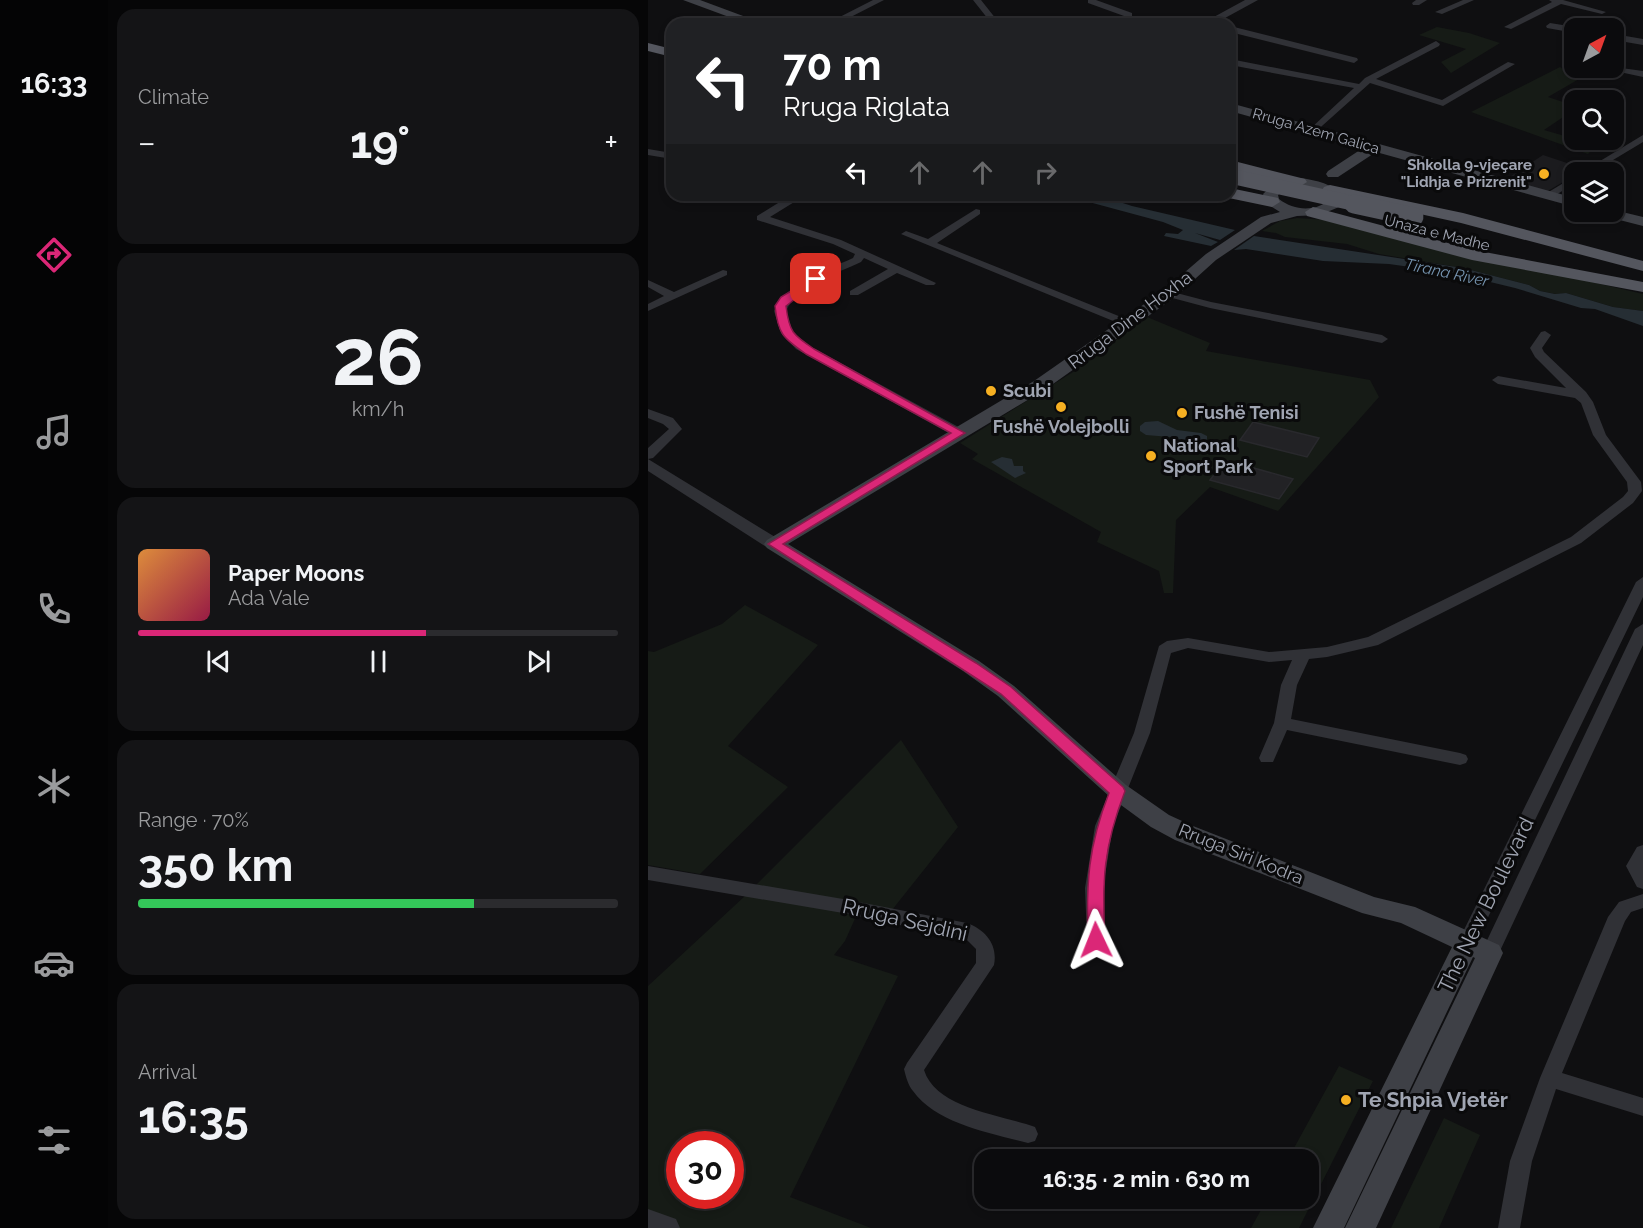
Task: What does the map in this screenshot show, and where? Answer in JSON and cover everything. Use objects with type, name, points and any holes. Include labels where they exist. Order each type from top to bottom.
[{"type":"highway","points":[[648,40],[666,44]]},
{"type":"highway","points":[[648,47],[666,52]]},
{"type":"highway","points":[[1236,166],[1302,182]]},
{"type":"highway","name":"Unaza e Madhe","points":[[1236,178],[1643,282]]},
{"type":"highway","points":[[1330,184],[1643,266]]},
{"type":"highway","name":"Unaza e Madhe","points":[[1236,186],[1410,221],[1643,273]]},
{"type":"highway","points":[[1236,194],[1274,203]]},
{"type":"highway","points":[[1305,212],[1343,218],[1472,255],[1643,287]]},
{"type":"main road","points":[[689,0],[742,18]]},
{"type":"main road","name":"Rruga Azem Galica","points":[[1236,109],[1564,200]]},
{"type":"main road","points":[[1302,182],[1330,184],[1373,148]]},
{"type":"main road","name":"Rruga Dine Hoxha","points":[[774,544],[1040,385],[1169,294],[1211,258],[1262,223],[1274,211],[1274,203],[1270,194],[1276,188],[1302,182]]},
{"type":"main road","name":"Rruga Dine Hoxha","points":[[1262,223],[1323,210],[1334,204],[1335,196],[1330,184]]},
{"type":"main road","points":[[1274,203],[1305,212]]},
{"type":"main road","points":[[1624,217],[1643,222]]},
{"type":"main road","name":"Rruga Siri Kodra","points":[[774,544],[971,666],[1006,691],[1118,791],[1160,821],[1184,833],[1371,906],[1399,927],[1475,954]]},
{"type":"main road","name":"The New Boulevard","points":[[1328,1228],[1475,954]]},
{"type":"main road","name":"The New Boulevard","points":[[1360,1228],[1475,954]]},
{"type":"street","points":[[842,18],[880,0]]},
{"type":"street","points":[[977,0],[991,18]]},
{"type":"street","points":[[1218,18],[1253,0]]},
{"type":"street","points":[[1439,12],[1470,0]]},
{"type":"street","points":[[1508,27],[1556,1],[1602,12]]},
{"type":"street","points":[[1091,2],[1130,16],[1126,18]]},
{"type":"street","points":[[1550,26],[1564,28]]},
{"type":"street","points":[[1236,30],[1354,60]]},
{"type":"street","points":[[1624,39],[1643,42]]},
{"type":"street","points":[[1313,131],[1365,84],[1436,44]]},
{"type":"street","points":[[1236,63],[1365,84],[1443,103],[1511,64]]},
{"type":"street","points":[[1624,71],[1643,74]]},
{"type":"street","points":[[1603,162],[1643,138]]},
{"type":"street","points":[[648,152],[666,155]]},
{"type":"street","points":[[1547,196],[1564,186]]},
{"type":"street","points":[[790,201],[761,218],[837,242],[930,283]]},
{"type":"street","points":[[929,243],[976,212]]},
{"type":"street","points":[[906,234],[1127,323]]},
{"type":"street","points":[[861,254],[857,260],[809,283],[785,300],[780,311],[787,333],[810,352],[959,433]]},
{"type":"street","points":[[854,293],[897,268]]},
{"type":"street","points":[[648,308],[723,273]]},
{"type":"street","points":[[648,283],[673,296]]},
{"type":"street","points":[[1169,294],[1210,305],[1382,339]]},
{"type":"street","points":[[1096,940],[1094,888],[1104,826],[1142,733],[1164,650],[1172,645],[1188,643],[1269,657],[1327,652],[1372,641],[1549,555],[1594,526],[1639,490],[1600,435],[1582,395],[1539,354],[1536,348],[1545,335]]},
{"type":"street","points":[[1498,380],[1582,395]]},
{"type":"street","points":[[648,413],[668,421],[676,429],[648,455]]},
{"type":"street","points":[[648,464],[774,544]]},
{"type":"street","name":"The New Boulevard","points":[[1475,954],[1643,582]]},
{"type":"street","name":"The New Boulevard","points":[[1475,954],[1643,629]]},
{"type":"street","points":[[1267,759],[1282,723],[1289,685],[1304,654]]},
{"type":"street","points":[[1282,723],[1460,759]]},
{"type":"street","points":[[1643,852],[1635,866],[1643,882]]},
{"type":"street","name":"Rruga Sejdini","points":[[648,873],[843,906],[967,931],[979,937],[987,955],[985,965],[914,1069],[914,1077],[921,1087],[960,1115],[1028,1134]]},
{"type":"street","points":[[1509,1228],[1521,1161],[1550,1078],[1617,917],[1624,907],[1643,901]]},
{"type":"street","points":[[1550,1078],[1643,1107]]},
{"type":"street","points":[[648,1221],[667,1228]]},
{"type":"shaded area","points":[[1437,27],[1469,33],[1500,43],[1451,73],[1441,62],[1466,49],[1419,35]]},
{"type":"shaded area","points":[[1560,67],[1564,70],[1564,78],[1579,79],[1548,97],[1564,102],[1564,116],[1544,130],[1564,136],[1564,145],[1471,112]]},
{"type":"shaded area","points":[[1577,150],[1592,150],[1588,154]]},
{"type":"shaded area","name":"Shkolla 9-vjeçare \"Lidhja e Prizrenit\"","points":[[1543,155],[1564,162],[1564,181],[1546,192],[1505,180]]},
{"type":"shaded area","points":[[1297,218],[1328,220],[1643,294],[1643,311],[1613,307],[1566,293],[1540,291],[1529,285],[1463,268],[1379,254],[1347,244],[1285,237],[1262,231],[1280,221]]},
{"type":"shaded area","name":"National Sport Park","points":[[1147,317],[1210,343],[1206,351],[1370,380],[1379,397],[1278,511],[1210,487],[1176,520],[1173,593],[1164,593],[1159,571],[1097,542],[1101,532],[972,459],[978,454],[960,443],[1073,372]]},
{"type":"shaded area","points":[[745,605],[818,645],[728,746],[788,787],[700,874],[648,865],[648,651],[654,652],[722,624]]},
{"type":"shaded area","points":[[901,740],[958,827],[892,910],[862,903],[845,941],[834,955],[898,976],[790,1197],[871,1228],[674,1228],[648,1220],[648,986],[746,895]]},
{"type":"shaded area","points":[[1339,1066],[1373,1081],[1319,1188],[1319,1149],[1293,1149]]},
{"type":"shaded area","points":[[1444,1118],[1480,1135],[1439,1228],[1391,1228]]},
{"type":"shaded area","points":[[1261,1209],[1309,1209],[1299,1228],[1251,1228]]},
{"type":"water","points":[[1085,201],[1117,201],[1235,230],[1220,240],[1195,233],[1218,242],[1211,246],[1164,236],[1166,233],[1178,234],[1183,230],[1163,222]]},
{"type":"water","name":"Tirana River","points":[[1254,236],[1463,268],[1529,285],[1540,291],[1555,294],[1566,293],[1613,307],[1643,311],[1643,326],[1595,309],[1581,308],[1515,288],[1453,273],[1389,264],[1323,261],[1246,249],[1234,250]]},
{"type":"water","points":[[1158,421],[1177,430],[1201,433],[1207,436],[1207,442],[1202,446],[1193,447],[1170,437],[1146,435],[1140,431],[1140,426],[1145,422]]},
{"type":"water","points":[[1002,457],[1012,459],[1014,466],[1023,466],[1023,471],[1026,473],[1015,478],[991,462]]},
{"type":"building","name":"Fushë Tenisi","points":[[1253,422],[1319,438],[1307,457],[1240,440]]},
{"type":"building","points":[[1225,460],[1293,479],[1279,499],[1210,480]]},
{"type":"place","name":"Shkolla 9-vjeçare \"Lidhja e Prizrenit\"","points":[[1544,174]]},
{"type":"place","name":"Scubi","points":[[991,391]]},
{"type":"place","name":"Fushë Volejbolli","points":[[1061,407]]},
{"type":"place","name":"Fushë Tenisi","points":[[1182,413]]},
{"type":"place","name":"National Sport Park","points":[[1151,456]]},
{"type":"place","name":"Te Shpia Vjetër","points":[[1346,1100]]},
{"type":"route","points":[[816,279],[796,291],[781,306],[783,326],[792,339],[810,352],[959,433],[774,544],[971,666],[1006,691],[1118,791],[1104,826],[1098,854],[1094,888],[1096,940]]}]
